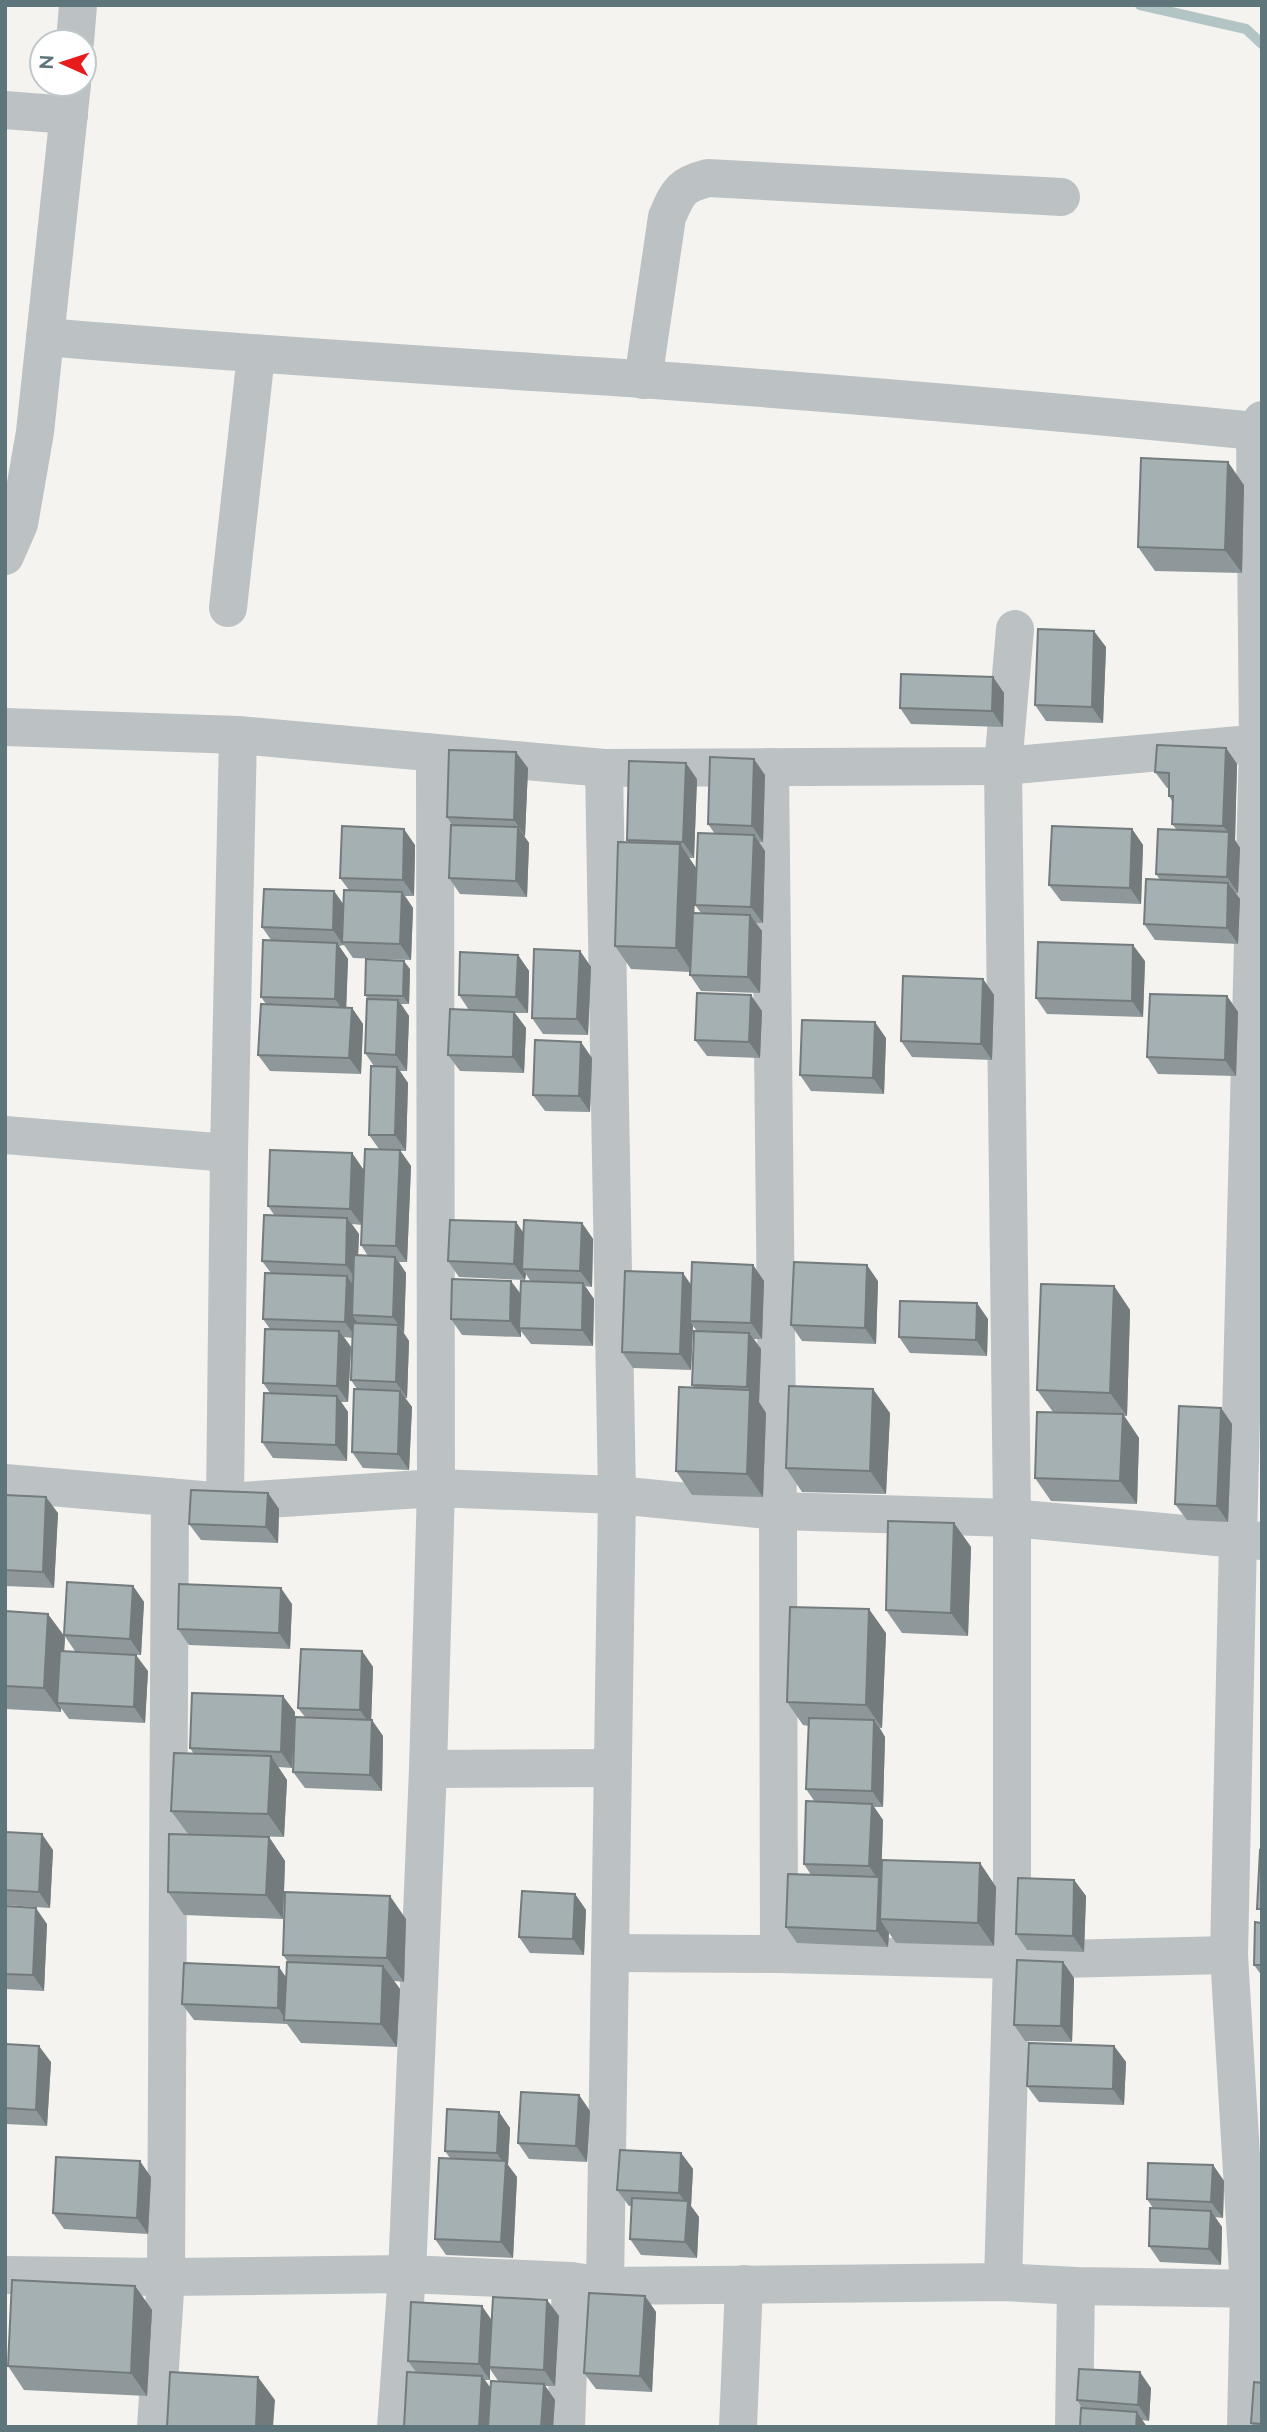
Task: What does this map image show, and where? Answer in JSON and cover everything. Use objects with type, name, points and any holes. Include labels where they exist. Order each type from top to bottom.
[{"type":"street","points":[[76,28],[78,5]]},
{"type":"street","points":[[5,110],[70,100],[36,432],[19,524],[5,556]]},
{"type":"street","points":[[643,380],[667,217],[677,194],[689,183],[708,178],[1061,197]]},
{"type":"street","points":[[45,337],[256,355],[1258,425],[1260,743],[1250,1540],[1229,1955],[1255,2289],[1246,2427]]},
{"type":"street","points":[[228,608],[256,355]]},
{"type":"street","points":[[1003,2283],[1012,1960],[1012,1518],[1003,766],[1015,629]]},
{"type":"street","points":[[5,727],[238,735],[604,768],[1003,766],[1260,743]]},
{"type":"street","points":[[225,1502],[238,735]]},
{"type":"street","points":[[396,2427],[407,2274],[428,1769],[436,1488],[435,754]]},
{"type":"street","points":[[770,767],[778,1511],[779,1954]]},
{"type":"street","points":[[566,2427],[588,2284],[611,1953],[617,1495],[604,768]]},
{"type":"street","points":[[5,1135],[229,1153]]},
{"type":"street","points":[[5,1483],[225,1502],[436,1488],[617,1495],[778,1511],[1012,1518],[1250,1540]]},
{"type":"street","points":[[156,2427],[166,2277],[170,1497]]},
{"type":"street","points":[[428,1769],[612,1768]]},
{"type":"street","points":[[611,1953],[1012,1960],[1229,1955]]},
{"type":"street","points":[[5,2275],[166,2277],[407,2274],[588,2284],[1003,2283],[1255,2289]]},
{"type":"street","points":[[738,2427],[744,2284]]},
{"type":"street","points":[[1074,2427],[1076,2286]]},
{"type":"building","points":[[1141,458],[1228,462],[1225,550],[1138,547]]},
{"type":"building","points":[[1038,629],[1094,631],[1092,707],[1035,705]]},
{"type":"building","points":[[901,674],[993,677],[992,711],[900,708]]},
{"type":"building","points":[[1157,745],[1226,748],[1223,826],[1172,824],[1173,796],[1169,796],[1169,773],[1155,772]]},
{"type":"building","points":[[449,750],[516,752],[514,820],[447,817]]},
{"type":"building","points":[[710,757],[754,759],[752,826],[708,824]]},
{"type":"building","points":[[629,761],[686,763],[683,842],[627,840]]},
{"type":"building","points":[[451,825],[518,827],[516,881],[449,878]]},
{"type":"building","points":[[342,826],[404,829],[403,880],[340,878]]},
{"type":"building","points":[[1052,826],[1132,829],[1130,888],[1049,885]]},
{"type":"building","points":[[1158,829],[1229,832],[1227,877],[1156,874]]},
{"type":"building","points":[[698,833],[754,835],[751,907],[695,905]]},
{"type":"building","points":[[618,842],[680,844],[676,948],[615,946]]},
{"type":"building","points":[[1146,879],[1228,883],[1227,928],[1144,924]]},
{"type":"building","points":[[264,889],[334,891],[333,930],[262,927]]},
{"type":"building","points":[[344,890],[402,892],[400,944],[342,942]]},
{"type":"building","points":[[693,913],[750,915],[748,977],[690,975]]},
{"type":"building","points":[[263,940],[337,943],[335,999],[261,997]]},
{"type":"building","points":[[1038,942],[1133,945],[1132,1001],[1036,998]]},
{"type":"building","points":[[534,949],[580,951],[577,1019],[532,1018]]},
{"type":"building","points":[[460,952],[518,955],[516,997],[459,995]]},
{"type":"building","points":[[366,959],[404,961],[403,996],[365,995]]},
{"type":"building","points":[[903,976],[983,979],[981,1044],[901,1041]]},
{"type":"building","points":[[697,993],[751,995],[749,1042],[695,1040]]},
{"type":"building","points":[[1150,994],[1227,996],[1225,1060],[1147,1057]]},
{"type":"building","points":[[367,999],[398,1000],[396,1055],[365,1053]]},
{"type":"building","points":[[261,1004],[352,1008],[349,1058],[258,1055]]},
{"type":"building","points":[[450,1009],[514,1012],[513,1057],[448,1055]]},
{"type":"building","points":[[802,1020],[875,1022],[873,1078],[800,1075]]},
{"type":"building","points":[[535,1040],[581,1042],[579,1096],[533,1095]]},
{"type":"building","points":[[371,1066],[397,1067],[395,1135],[369,1135]]},
{"type":"building","points":[[365,1149],[400,1150],[396,1246],[361,1245]]},
{"type":"building","points":[[270,1150],[352,1153],[350,1209],[268,1206]]},
{"type":"building","points":[[264,1215],[347,1218],[346,1265],[262,1261]]},
{"type":"building","points":[[450,1220],[516,1222],[514,1264],[448,1261]]},
{"type":"building","points":[[524,1220],[582,1223],[580,1271],[522,1269]]},
{"type":"building","points":[[354,1255],[395,1257],[393,1317],[352,1315]]},
{"type":"building","points":[[692,1262],[753,1265],[751,1323],[690,1321]]},
{"type":"building","points":[[794,1262],[867,1265],[865,1328],[791,1325]]},
{"type":"building","points":[[625,1271],[683,1273],[680,1354],[622,1352]]},
{"type":"building","points":[[265,1273],[347,1276],[345,1322],[263,1319]]},
{"type":"building","points":[[452,1279],[511,1281],[510,1321],[451,1319]]},
{"type":"building","points":[[521,1281],[583,1283],[582,1330],[519,1328]]},
{"type":"building","points":[[1041,1284],[1114,1286],[1110,1393],[1037,1390]]},
{"type":"building","points":[[900,1301],[977,1303],[976,1340],[899,1337]]},
{"type":"building","points":[[353,1323],[398,1325],[396,1382],[351,1380]]},
{"type":"building","points":[[265,1329],[339,1331],[337,1386],[263,1383]]},
{"type":"building","points":[[694,1331],[749,1333],[747,1387],[692,1385]]},
{"type":"building","points":[[789,1386],[873,1389],[870,1471],[786,1468]]},
{"type":"building","points":[[679,1387],[750,1390],[747,1474],[676,1471]]},
{"type":"building","points":[[354,1389],[400,1391],[398,1454],[352,1452]]},
{"type":"building","points":[[264,1393],[337,1396],[336,1445],[262,1442]]},
{"type":"building","points":[[1179,1406],[1221,1408],[1217,1506],[1175,1504]]},
{"type":"building","points":[[1037,1412],[1123,1414],[1120,1481],[1035,1478]]},
{"type":"building","points":[[191,1490],[268,1493],[266,1527],[189,1524]]},
{"type":"building","points":[[5,1495],[46,1497],[43,1572],[5,1570]]},
{"type":"building","points":[[888,1521],[954,1523],[951,1613],[886,1610]]},
{"type":"building","points":[[67,1582],[133,1586],[130,1639],[64,1635]]},
{"type":"building","points":[[179,1584],[281,1588],[279,1633],[178,1629]]},
{"type":"building","points":[[790,1607],[869,1609],[866,1705],[787,1702]]},
{"type":"building","points":[[5,1611],[48,1614],[44,1688],[5,1686]]},
{"type":"building","points":[[301,1649],[362,1651],[360,1710],[298,1708]]},
{"type":"building","points":[[60,1651],[136,1655],[134,1707],[57,1703]]},
{"type":"building","points":[[192,1693],[283,1696],[281,1752],[190,1748]]},
{"type":"building","points":[[295,1717],[372,1720],[370,1775],[293,1772]]},
{"type":"building","points":[[809,1718],[874,1720],[872,1791],[806,1789]]},
{"type":"building","points":[[174,1753],[271,1756],[268,1814],[171,1811]]},
{"type":"building","points":[[806,1801],[872,1804],[869,1866],[804,1864]]},
{"type":"building","points":[[5,1832],[42,1834],[39,1892],[5,1890]]},
{"type":"building","points":[[169,1834],[269,1837],[266,1895],[168,1892]]},
{"type":"building","points":[[1260,1850],[1262,1909],[1257,1909]]},
{"type":"building","points":[[882,1860],[980,1863],[978,1923],[880,1919]]},
{"type":"building","points":[[788,1874],[879,1877],[877,1931],[786,1927]]},
{"type":"building","points":[[1018,1878],[1074,1880],[1073,1936],[1016,1934]]},
{"type":"building","points":[[522,1891],[575,1894],[573,1939],[519,1937]]},
{"type":"building","points":[[285,1892],[390,1896],[387,1958],[283,1955]]},
{"type":"building","points":[[5,1906],[36,1908],[33,1975],[5,1974]]},
{"type":"building","points":[[1255,1922],[1262,1923],[1262,1965],[1254,1965]]},
{"type":"building","points":[[1017,1960],[1063,1962],[1061,2026],[1014,2025]]},
{"type":"building","points":[[287,1962],[383,1966],[381,2024],[284,2020]]},
{"type":"building","points":[[184,1963],[279,1967],[278,2008],[182,2004]]},
{"type":"building","points":[[1029,2043],[1114,2046],[1113,2089],[1027,2086]]},
{"type":"building","points":[[5,2044],[39,2046],[36,2110],[5,2108]]},
{"type":"building","points":[[521,2092],[579,2095],[576,2146],[518,2143]]},
{"type":"building","points":[[447,2109],[499,2112],[497,2153],[445,2151]]},
{"type":"building","points":[[620,2150],[681,2153],[679,2193],[617,2190]]},
{"type":"building","points":[[56,2157],[140,2161],[137,2218],[53,2213]]},
{"type":"building","points":[[439,2158],[506,2161],[501,2242],[435,2239]]},
{"type":"building","points":[[1148,2163],[1213,2165],[1211,2202],[1147,2199]]},
{"type":"building","points":[[632,2198],[688,2201],[685,2242],[630,2239]]},
{"type":"building","points":[[1150,2208],[1211,2211],[1209,2249],[1149,2246]]},
{"type":"building","points":[[12,2280],[135,2286],[131,2373],[8,2366]]},
{"type":"building","points":[[589,2293],[645,2296],[640,2376],[584,2373]]},
{"type":"building","points":[[493,2297],[547,2300],[544,2370],[489,2367]]},
{"type":"building","points":[[411,2302],[482,2306],[479,2364],[408,2361]]},
{"type":"building","points":[[1079,2369],[1140,2372],[1138,2405],[1077,2400]]},
{"type":"building","points":[[170,2372],[258,2377],[256,2427],[167,2427]]},
{"type":"building","points":[[407,2372],[482,2376],[479,2427],[404,2427]]},
{"type":"building","points":[[491,2381],[544,2384],[541,2427],[488,2427]]},
{"type":"building","points":[[1254,2382],[1262,2383],[1262,2424],[1251,2423]]},
{"type":"building","points":[[1081,2408],[1137,2412],[1136,2427],[1080,2427]]},
{"type":"waterway","points":[[1140,5],[1246,29],[1262,44]]}]
